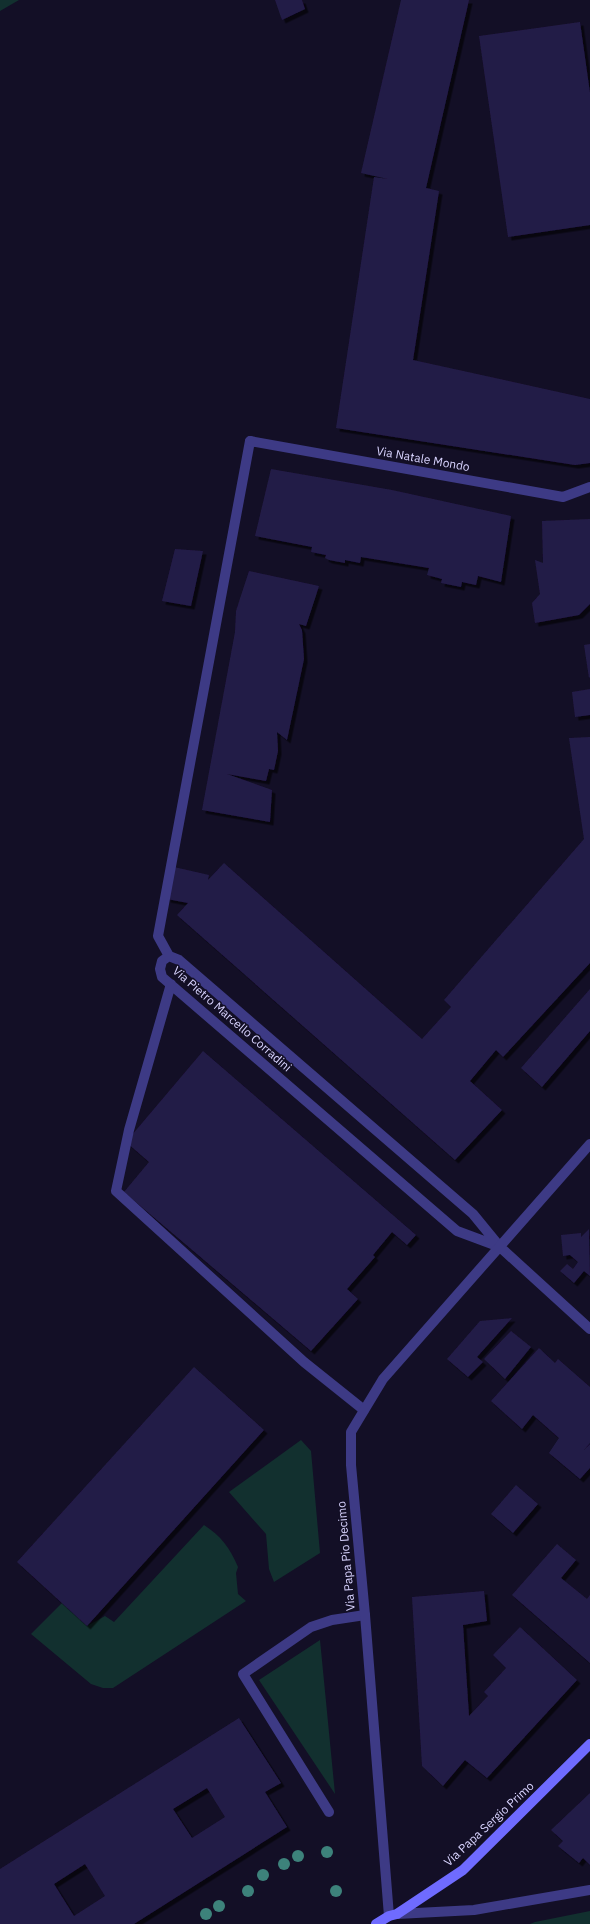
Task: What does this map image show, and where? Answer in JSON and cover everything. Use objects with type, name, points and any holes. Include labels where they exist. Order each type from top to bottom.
[{"type":"main road","name":"Via Papa Sergio Primo","points":[[376,1924],[393,1915],[463,1870],[590,1744]]},
{"type":"street","name":"Via Natale Mondo","points":[[169,956],[158,936],[250,441],[562,497],[590,487]]},
{"type":"street","name":"Via Pietro Marcello Corradini","points":[[169,956],[179,960],[473,1214],[500,1247],[457,1231],[162,977],[160,969],[162,961],[169,956]]},
{"type":"street","points":[[171,984],[129,1130],[116,1191],[304,1362],[364,1410]]},
{"type":"street","name":"Via Papa Pio Decimo","points":[[393,1915],[365,1615],[351,1452],[351,1432],[383,1379],[590,1144]]},
{"type":"street","points":[[500,1247],[590,1329]]},
{"type":"street","points":[[329,1812],[243,1674],[311,1627],[332,1620],[365,1615]]},
{"type":"street","points":[[393,1915],[474,1910],[590,1890]]},
{"type":"green space","points":[[0,0],[19,0],[0,11]]},
{"type":"green space","points":[[301,1440],[311,1451],[320,1553],[274,1582],[269,1569],[266,1534],[229,1492]]},
{"type":"green space","points":[[204,1525],[220,1538],[232,1554],[238,1567],[236,1573],[238,1594],[246,1601],[113,1688],[103,1688],[91,1684],[31,1634],[62,1603],[87,1626],[105,1616],[114,1622]]},
{"type":"green space","points":[[320,1640],[335,1794],[259,1680]]},
{"type":"green space","points":[[590,1911],[590,1924],[530,1924],[535,1922]]},
{"type":"building","points":[[275,0],[302,0],[305,9],[282,20]]},
{"type":"building","points":[[401,0],[469,0],[426,188],[439,191],[413,360],[590,399],[590,463],[575,465],[336,428],[374,177],[388,179],[361,173]]},
{"type":"building","points":[[580,22],[590,93],[590,225],[508,237],[479,36]]},
{"type":"building","points":[[271,469],[392,490],[511,516],[501,582],[478,576],[476,585],[462,582],[461,587],[441,583],[442,579],[427,575],[429,568],[361,557],[360,563],[345,560],[345,563],[329,560],[325,558],[326,555],[311,552],[312,547],[255,536]]},
{"type":"building","points":[[590,519],[590,604],[579,615],[535,623],[532,603],[540,594],[535,560],[543,563],[542,521]]},
{"type":"building","points":[[175,549],[203,551],[191,606],[162,601]]},
{"type":"building","points":[[249,571],[319,586],[306,626],[299,624],[302,630],[304,659],[287,740],[277,732],[278,751],[274,770],[269,769],[266,781],[227,774],[272,790],[270,822],[202,810],[235,632],[236,611]]},
{"type":"building","points":[[590,644],[590,677],[589,678],[584,645]]},
{"type":"building","points":[[590,689],[590,715],[575,717],[572,692]]},
{"type":"building","points":[[590,737],[590,963],[503,1057],[496,1050],[470,1081],[502,1110],[455,1160],[177,915],[188,903],[167,899],[174,867],[209,875],[208,880],[224,863],[422,1039],[451,1007],[444,1000],[584,839],[569,738]]},
{"type":"building","points":[[590,989],[590,1031],[542,1087],[521,1068]]},
{"type":"building","points":[[203,1051],[416,1235],[407,1245],[392,1232],[373,1255],[375,1257],[347,1289],[358,1299],[311,1351],[124,1192],[149,1162],[126,1142]]},
{"type":"building","points":[[589,1229],[590,1276],[584,1271],[574,1283],[560,1271],[567,1264],[573,1269],[578,1262],[570,1255],[563,1256],[561,1235],[581,1233],[581,1237]]},
{"type":"building","points":[[512,1318],[477,1357],[483,1362],[468,1377],[447,1359],[480,1321]]},
{"type":"building","points":[[511,1331],[531,1347],[505,1379],[484,1359]]},
{"type":"building","points":[[539,1348],[555,1363],[558,1359],[590,1387],[590,1443],[584,1450],[590,1444],[590,1468],[580,1479],[549,1453],[559,1438],[533,1415],[522,1429],[491,1401]]},
{"type":"building","points":[[194,1367],[264,1430],[87,1626],[17,1562]]},
{"type":"building","points":[[516,1485],[538,1504],[513,1533],[491,1514]]},
{"type":"building","points":[[557,1544],[576,1560],[561,1578],[587,1599],[590,1595],[590,1663],[512,1595]]},
{"type":"building","points":[[484,1591],[487,1621],[463,1625],[469,1716],[488,1696],[484,1692],[506,1668],[493,1655],[520,1627],[577,1680],[487,1778],[465,1760],[443,1786],[422,1766],[412,1597]]},
{"type":"building","points":[[239,1718],[281,1783],[265,1792],[287,1827],[134,1924],[0,1924],[0,1869]],"holes":[[[207,1788],[225,1817],[192,1838],[173,1809]],[[85,1864],[105,1896],[74,1916],[54,1884]]]},
{"type":"building","points":[[590,1793],[590,1865],[583,1858],[579,1863],[558,1846],[563,1841],[551,1830]]}]
